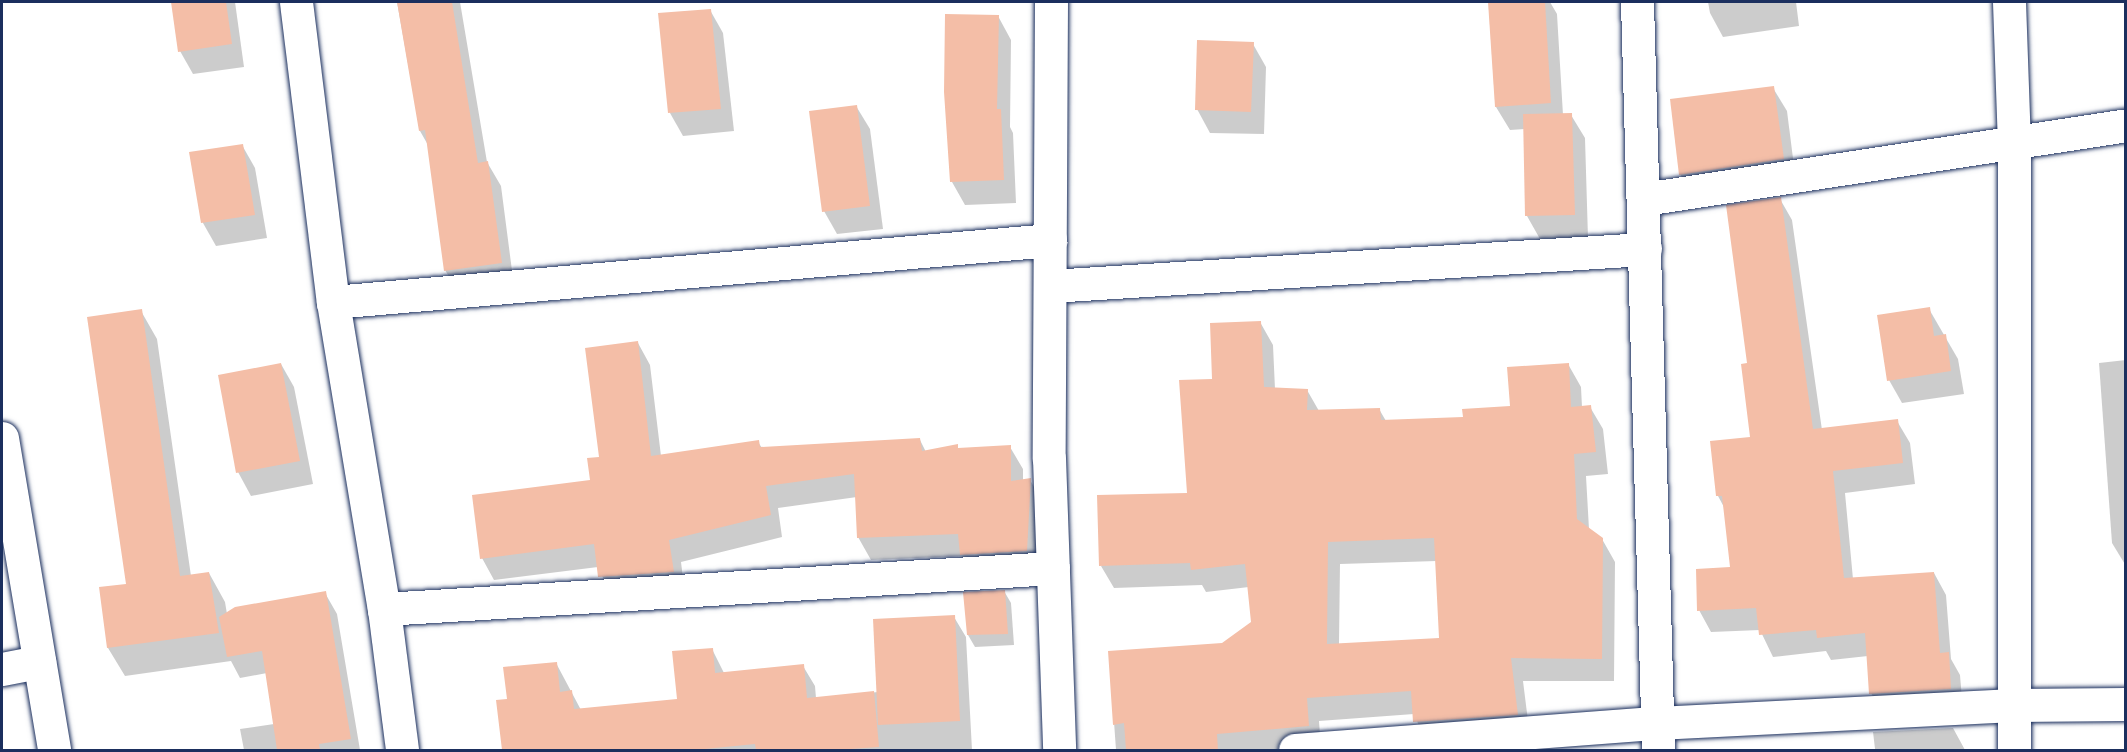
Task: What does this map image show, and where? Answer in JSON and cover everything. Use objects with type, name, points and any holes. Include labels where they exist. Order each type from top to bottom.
[{"type":"street","points":[[296,2],[333,302],[384,609],[402,750]]},
{"type":"street","points":[[1051,2],[1050,286],[1053,568],[1059,750]]},
{"type":"street","points":[[1636,2],[1644,199],[1657,737]]},
{"type":"street","points":[[2009,2],[2014,142],[2014,750]]},
{"type":"street","points":[[1644,199],[2126,124]]},
{"type":"street","points":[[333,302],[1050,240]]},
{"type":"street","points":[[1050,286],[1645,249]]},
{"type":"street","points":[[2,438],[54,750]]},
{"type":"street","points":[[384,609],[1053,568]]},
{"type":"street","points":[[2,669],[39,662]]},
{"type":"street","points":[[1295,750],[1657,737],[2014,705],[2126,705]]},
{"type":"building","points":[[171,2],[226,2],[232,44],[178,52]]},
{"type":"building","points":[[397,2],[452,2],[478,163],[488,161],[502,263],[444,271],[425,130],[419,131]]},
{"type":"building","points":[[1488,2],[1545,2],[1551,103],[1495,107]]},
{"type":"building","points":[[711,9],[721,109],[668,113],[658,13]]},
{"type":"building","points":[[945,14],[999,15],[997,109],[1001,109],[1004,180],[950,182],[944,92]]},
{"type":"building","points":[[1197,40],[1254,42],[1251,112],[1195,110]]},
{"type":"building","points":[[1774,86],[1784,159],[1679,175],[1670,99]]},
{"type":"building","points":[[857,105],[870,206],[822,212],[809,111]]},
{"type":"building","points":[[1572,113],[1575,215],[1525,216],[1523,114]]},
{"type":"building","points":[[243,144],[255,215],[201,223],[189,152]]},
{"type":"building","points":[[1781,197],[1813,429],[1898,419],[1903,463],[1833,471],[1844,578],[1934,572],[1940,653],[1949,652],[1951,689],[1869,694],[1865,633],[1817,638],[1816,630],[1759,635],[1756,608],[1697,611],[1696,569],[1730,567],[1722,496],[1716,496],[1710,441],[1750,437],[1741,364],[1747,363],[1726,205]]},
{"type":"building","points":[[1930,307],[1934,336],[1946,334],[1951,371],[1887,381],[1877,315]]},
{"type":"building","points":[[142,309],[180,576],[209,572],[219,633],[107,648],[99,587],[126,584],[87,317]]},
{"type":"building","points":[[1261,321],[1264,387],[1308,389],[1307,410],[1380,408],[1381,420],[1463,417],[1462,409],[1510,406],[1507,367],[1569,363],[1571,407],[1591,405],[1596,452],[1574,454],[1577,519],[1603,538],[1602,659],[1511,658],[1518,715],[1413,722],[1411,691],[1307,698],[1309,726],[1217,734],[1218,750],[1126,750],[1124,723],[1113,725],[1108,651],[1222,643],[1251,622],[1245,564],[1191,570],[1190,563],[1099,566],[1097,495],[1187,493],[1179,380],[1212,379],[1210,323]],"holes":[[[1434,538],[1439,638],[1327,644],[1328,542]]]},
{"type":"building","points":[[638,341],[651,456],[759,440],[760,447],[920,438],[922,451],[958,444],[958,448],[1011,445],[1011,481],[1031,478],[1027,551],[960,555],[958,534],[857,538],[854,474],[766,486],[771,515],[669,540],[674,572],[598,577],[594,544],[480,559],[472,495],[590,480],[587,458],[599,457],[585,348]]},
{"type":"building","points":[[281,363],[300,461],[236,473],[218,375]]},
{"type":"building","points":[[1005,590],[1008,634],[967,635],[963,592]]},
{"type":"building","points":[[326,591],[351,739],[319,744],[320,750],[277,750],[262,651],[227,657],[219,617],[235,607]]},
{"type":"building","points":[[955,615],[960,721],[878,725],[873,619]]},
{"type":"building","points":[[713,648],[715,673],[804,664],[807,698],[874,691],[879,747],[837,750],[756,750],[755,744],[695,750],[502,750],[496,700],[507,699],[503,667],[557,662],[560,692],[572,690],[574,709],[677,699],[672,651]]}]
